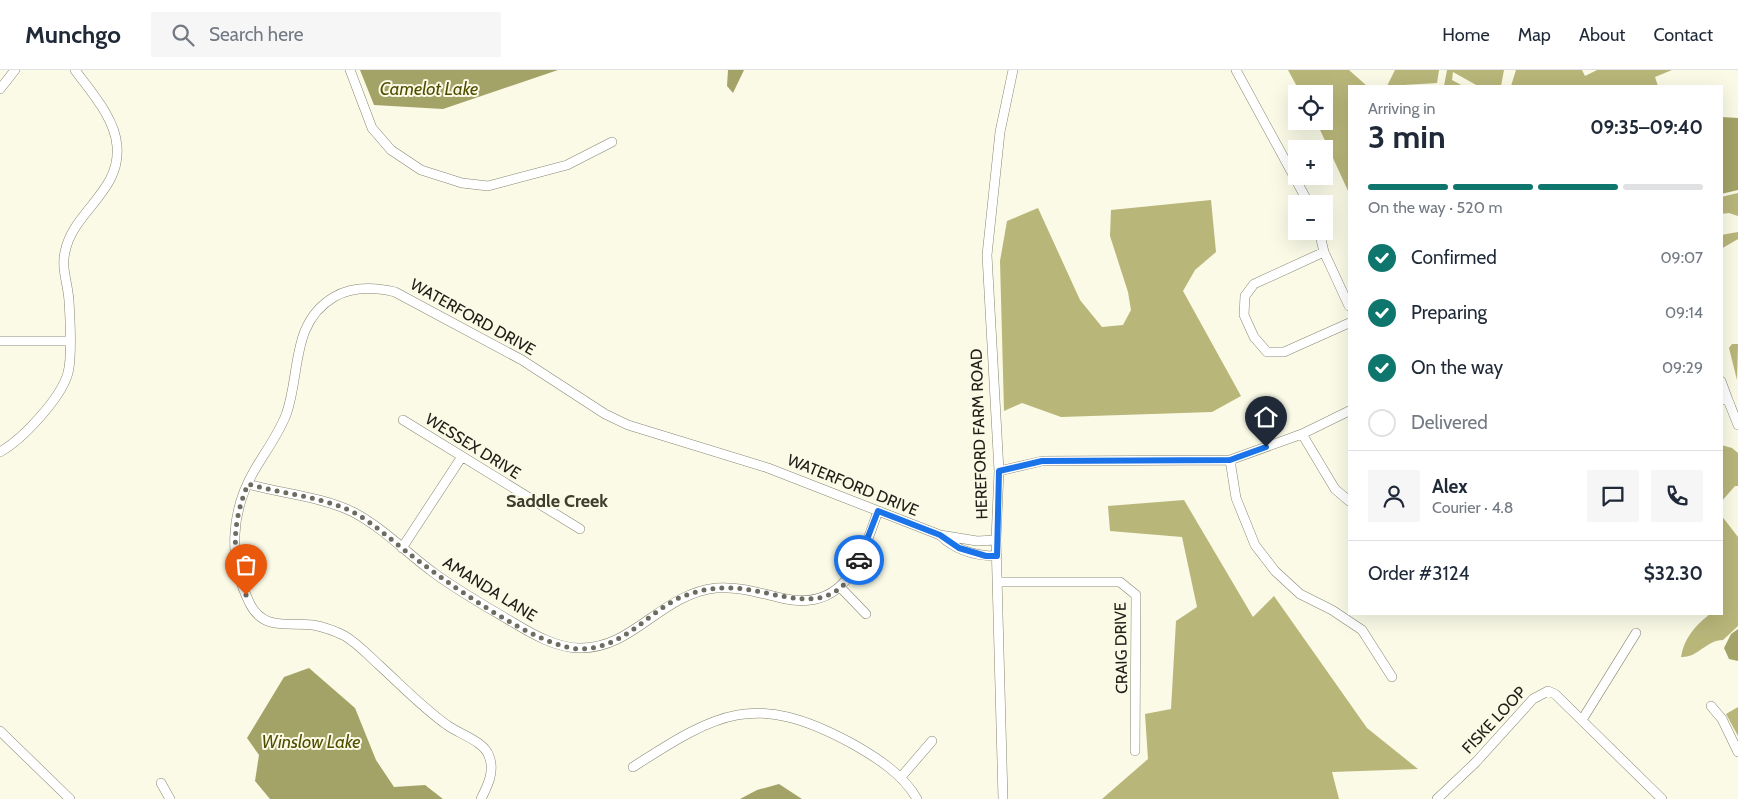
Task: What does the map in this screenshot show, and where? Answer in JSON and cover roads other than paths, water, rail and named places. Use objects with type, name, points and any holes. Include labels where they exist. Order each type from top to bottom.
[{"type":"street","points":[[0,89],[15,70]]},
{"type":"street","points":[[0,452],[13,445],[49,406],[68,373],[70,341],[69,300],[64,269],[65,251],[72,234],[115,172],[117,145],[112,126],[75,70]]},
{"type":"street","points":[[350,70],[372,128],[391,150],[421,170],[462,183],[488,186],[566,165],[612,142]]},
{"type":"street","name":"HEREFORD FARM ROAD","points":[[1003,799],[996,540],[999,471],[987,255],[1000,132],[1013,70]]},
{"type":"street","points":[[1236,70],[1304,195]]},
{"type":"street","points":[[1321,240],[1324,252],[1348,304]]},
{"type":"street","points":[[1324,252],[1254,284],[1245,296],[1244,315],[1254,337],[1267,352],[1284,352],[1348,323]]},
{"type":"street","name":"WATERFORD DRIVE","points":[[481,799],[491,773],[489,755],[484,748],[446,724],[362,648],[346,637],[313,625],[268,623],[250,605],[236,563],[234,538],[236,519],[248,484],[278,433],[286,413],[303,333],[311,317],[323,304],[336,296],[355,289],[376,288],[396,292],[461,329],[522,360],[605,414],[628,425],[768,468],[940,535],[959,548],[986,556],[997,556]]},
{"type":"street","points":[[0,341],[70,341]]},
{"type":"street","points":[[1724,400],[1738,425]]},
{"type":"street","points":[[999,471],[1042,461],[1230,460],[1302,434],[1348,411]]},
{"type":"street","name":"WESSEX DRIVE","points":[[403,420],[461,458],[580,529]]},
{"type":"street","points":[[1302,434],[1336,489],[1348,500]]},
{"type":"street","points":[[402,548],[461,458]]},
{"type":"street","points":[[1230,460],[1236,498],[1255,544],[1275,571],[1300,594],[1332,610],[1362,630],[1392,677]]},
{"type":"street","name":"AMANDA LANE","points":[[248,484],[334,504],[354,513],[444,579],[528,631],[565,647],[582,649],[615,641],[630,633],[663,608],[697,591],[733,588],[806,600],[832,593],[840,587],[857,566],[878,511]]},
{"type":"street","name":"WATERFORD DRIVE","points":[[940,535],[988,542],[996,540]]},
{"type":"street","points":[[959,548],[962,538]]},
{"type":"street","name":"CRAIG DRIVE","points":[[998,582],[1120,582],[1136,595],[1136,752]]},
{"type":"street","points":[[840,587],[866,614]]},
{"type":"street","points":[[1582,720],[1636,633]]},
{"type":"street","name":"FISKE LOOP","points":[[1437,799],[1476,762],[1540,694],[1548,691],[1555,694],[1662,799]]},
{"type":"street","points":[[1711,706],[1722,719],[1738,752]]},
{"type":"street","points":[[633,767],[704,724],[725,717],[763,712],[800,719],[819,726],[865,751],[901,777],[917,799]]},
{"type":"street","points":[[2,738],[70,799]]},
{"type":"street","points":[[901,777],[932,741]]},
{"type":"street","points":[[161,783],[170,799]]},
{"type":"water","name":"Camelot Lake","points":[[360,70],[558,70],[443,109],[374,105]]},
{"type":"water","points":[[728,70],[744,70],[733,93],[727,86]]},
{"type":"water","points":[[1723,117],[1738,118],[1738,190],[1723,194]]},
{"type":"water","points":[[1738,629],[1738,661],[1729,659],[1724,648],[1731,634]]},
{"type":"water","name":"Winslow Lake","points":[[309,668],[355,708],[376,760],[394,787],[425,785],[443,799],[270,799],[255,781],[259,755],[247,738],[284,677]]},
{"type":"water","points":[[779,784],[802,799],[740,799],[757,790]]},
{"type":"district","name":"Saddle Creek","points":[[557,501]]}]
